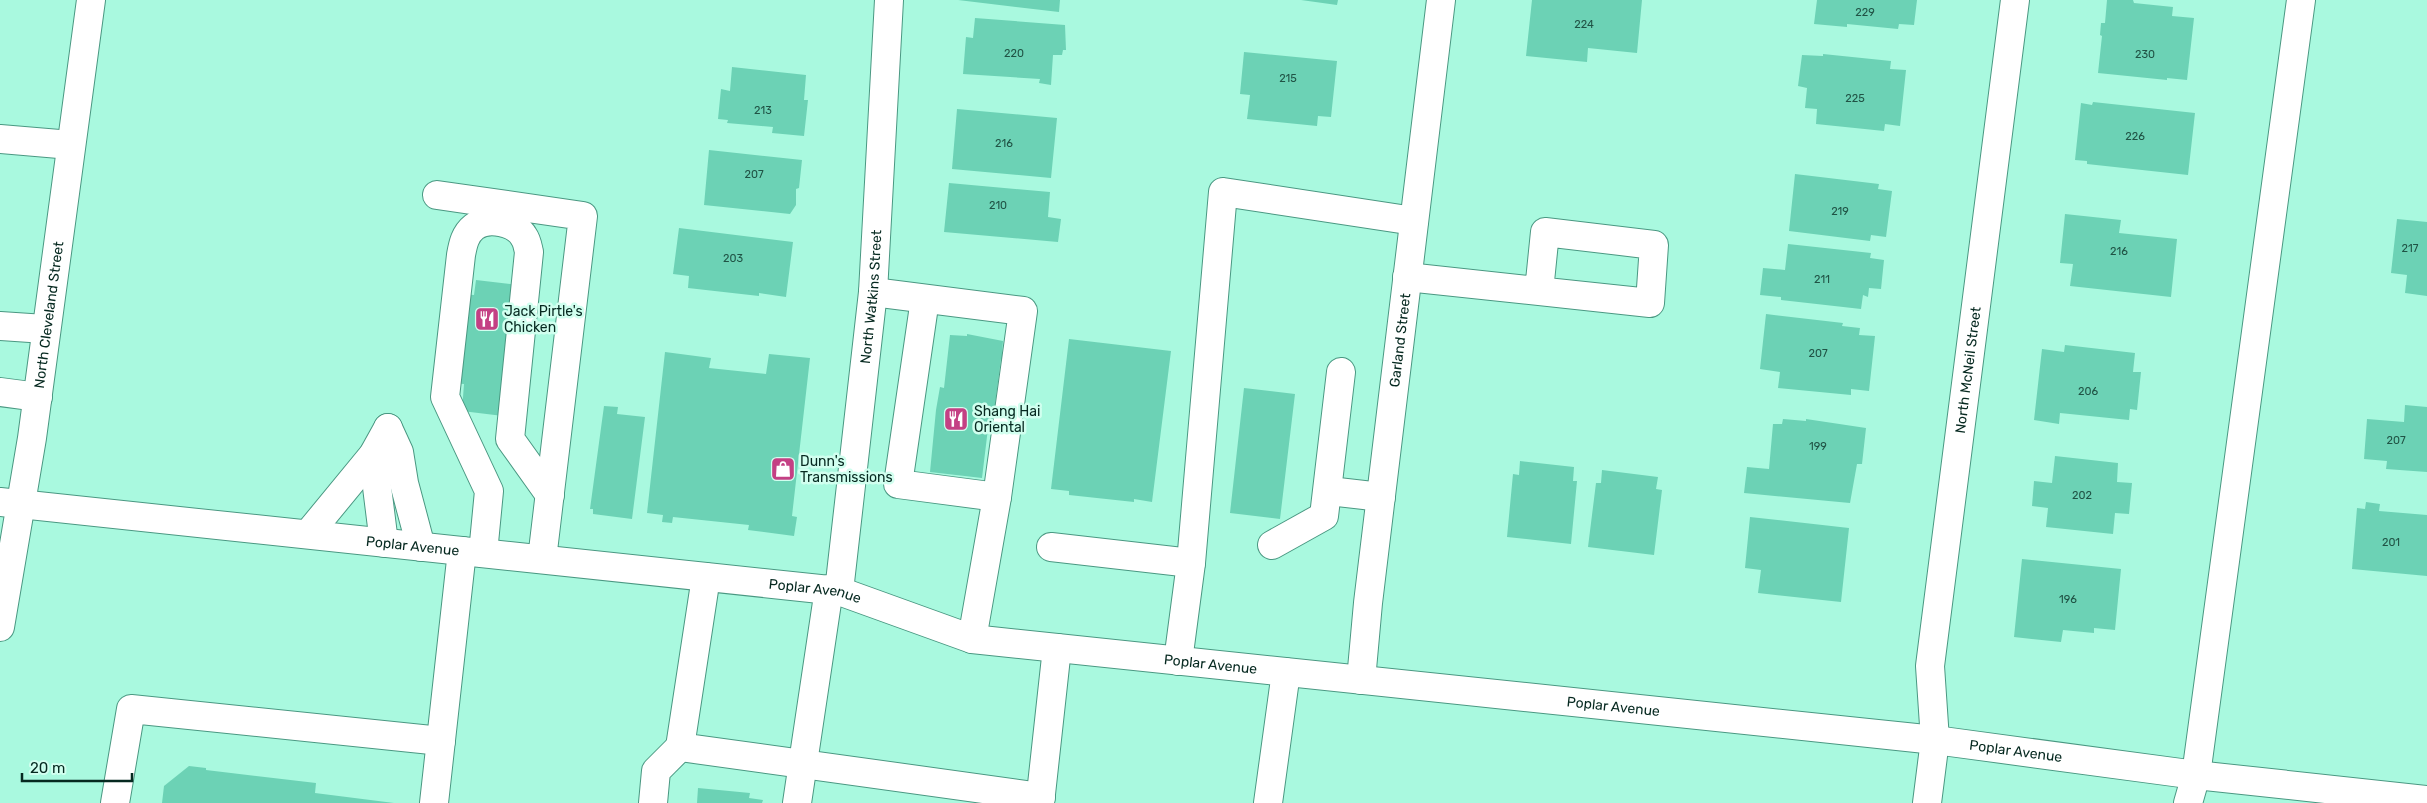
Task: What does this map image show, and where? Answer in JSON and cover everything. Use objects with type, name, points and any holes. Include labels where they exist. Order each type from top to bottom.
[{"type":"main road","name":"North Cleveland Street","points":[[0,627],[10,502],[38,397],[45,329],[91,0]]},
{"type":"main road","name":"North Watkins Street","points":[[795,801],[834,590],[873,292],[889,0]]},
{"type":"main road","name":"Garland Street","points":[[1360,680],[1441,0]]},
{"type":"main road","name":"North McNeil Street","points":[[1927,803],[1935,740],[1930,666],[2015,0]]},
{"type":"main road","points":[[2188,803],[2196,775],[2301,0]]},
{"type":"main road","points":[[0,139],[72,146]]},
{"type":"main road","points":[[1178,661],[1191,563],[1223,192],[1414,221]]},
{"type":"main road","points":[[436,196],[583,216],[542,559]]},
{"type":"main road","points":[[434,803],[441,741],[472,552],[489,491],[445,397],[461,255],[466,237],[475,226],[487,222],[501,222],[512,226],[524,236],[529,252],[510,439],[550,496]]},
{"type":"main road","points":[[1407,277],[1539,291]]},
{"type":"main road","points":[[873,292],[1022,311],[997,497],[972,639]]},
{"type":"main road","points":[[925,299],[898,484],[997,497]]},
{"type":"main road","points":[[0,326],[45,329]]},
{"type":"main road","points":[[1272,546],[1324,516],[1341,372]]},
{"type":"main road","points":[[0,392],[38,397]]},
{"type":"main road","points":[[308,534],[373,455],[388,428],[399,452],[404,483],[421,547]]},
{"type":"main road","points":[[373,455],[384,543]]},
{"type":"main road","points":[[1328,491],[1381,497]]},
{"type":"main road","name":"Poplar Avenue","points":[[10,502],[834,590],[972,639],[1935,740],[2196,775],[2427,800]]},
{"type":"main road","points":[[1050,547],[1191,563]]},
{"type":"main road","points":[[653,803],[656,771],[680,747],[706,576]]},
{"type":"main road","points":[[680,747],[1041,800],[1057,648]]},
{"type":"main road","points":[[1268,803],[1286,672]]},
{"type":"main road","points":[[115,803],[131,709],[441,741]]},
{"type":"building","points":[[958,0],[1060,0],[1059,12]]},
{"type":"building","points":[[1301,0],[1338,0],[1337,5]]},
{"type":"building","points":[[1532,0],[1642,0],[1637,53],[1588,48],[1587,62],[1526,56]]},
{"type":"building","points":[[1817,0],[1917,0],[1914,25],[1899,24],[1898,29],[1847,24],[1847,27],[1814,24]]},
{"type":"building","points":[[2107,0],[2133,0],[2134,3],[2173,7],[2172,16],[2194,18],[2187,80],[2167,78],[2167,80],[2098,73],[2102,36],[2100,35],[2101,23],[2105,23]]},
{"type":"building","points":[[975,18],[1065,25],[1066,50],[1063,50],[1062,55],[1053,55],[1051,85],[1039,83],[1040,79],[963,74],[966,37],[973,38]]},
{"type":"building","points":[[1244,52],[1337,61],[1331,117],[1318,116],[1317,126],[1247,119],[1250,95],[1240,94]]},
{"type":"building","points":[[1823,54],[1891,61],[1890,69],[1906,70],[1900,126],[1885,124],[1884,131],[1816,124],[1817,109],[1805,108],[1807,88],[1798,86],[1802,55],[1823,56]]},
{"type":"building","points":[[732,67],[806,75],[804,100],[808,100],[804,136],[772,133],[773,127],[727,123],[728,120],[718,119],[721,89],[730,91]]},
{"type":"building","points":[[2093,102],[2195,113],[2188,175],[2087,164],[2087,161],[2075,160],[2081,103],[2092,105]]},
{"type":"building","points":[[957,109],[1057,118],[1051,178],[952,169]]},
{"type":"building","points":[[709,150],[802,160],[799,188],[796,189],[796,205],[790,214],[704,205]]},
{"type":"building","points":[[1795,174],[1879,184],[1878,189],[1892,191],[1886,237],[1871,235],[1870,241],[1789,231]]},
{"type":"building","points":[[949,183],[1050,192],[1048,217],[1061,219],[1058,242],[944,232]]},
{"type":"building","points":[[2065,214],[2121,220],[2119,233],[2177,239],[2171,297],[2070,286],[2073,264],[2060,263]]},
{"type":"building","points":[[2397,219],[2427,222],[2427,296],[2405,293],[2407,275],[2391,273]]},
{"type":"building","points":[[679,228],[793,242],[786,297],[759,293],[759,296],[688,288],[689,276],[673,274]]},
{"type":"building","points":[[1788,244],[1871,253],[1870,258],[1884,260],[1881,289],[1869,288],[1868,297],[1863,295],[1861,309],[1781,300],[1781,297],[1760,295],[1763,268],[1785,270]]},
{"type":"building","points":[[476,280],[519,285],[503,416],[462,411],[464,384],[450,383],[460,294],[474,295]]},
{"type":"building","points":[[1766,314],[1843,323],[1842,326],[1860,328],[1859,335],[1875,336],[1869,391],[1851,389],[1851,395],[1778,388],[1780,372],[1760,369]]},
{"type":"building","points":[[967,334],[1003,341],[1002,353],[1004,353],[1003,359],[1001,359],[993,420],[989,420],[982,478],[930,472],[936,410],[940,387],[944,388],[950,335],[967,336]]},
{"type":"building","points":[[1069,339],[1171,351],[1152,502],[1134,499],[1134,502],[1069,495],[1069,491],[1051,489]]},
{"type":"building","points":[[2065,345],[2135,353],[2133,372],[2141,372],[2137,410],[2130,409],[2129,420],[2060,413],[2059,424],[2034,420],[2042,349],[2064,352]]},
{"type":"building","points":[[665,352],[711,358],[709,368],[766,374],[769,354],[810,358],[792,516],[797,517],[794,536],[748,530],[749,525],[673,517],[672,523],[662,522],[663,515],[647,513]]},
{"type":"building","points":[[1244,388],[1295,394],[1280,519],[1230,513]]},
{"type":"building","points":[[2405,405],[2427,407],[2427,472],[2386,469],[2387,461],[2364,459],[2367,419],[2404,422]]},
{"type":"building","points":[[604,406],[618,407],[617,414],[645,417],[632,519],[593,514],[593,509],[590,509]]},
{"type":"building","points":[[1783,419],[1806,421],[1806,419],[1866,428],[1862,464],[1857,464],[1850,503],[1744,493],[1747,467],[1769,469],[1773,424],[1782,424]]},
{"type":"building","points":[[2055,456],[2118,463],[2117,482],[2132,483],[2129,514],[2115,513],[2113,534],[2046,527],[2048,508],[2032,506],[2034,481],[2052,483]]},
{"type":"building","points":[[1520,461],[1574,467],[1573,481],[1577,481],[1571,544],[1507,537],[1513,474],[1519,475]]},
{"type":"building","points":[[1602,470],[1658,477],[1656,489],[1662,490],[1654,555],[1588,547],[1596,483],[1601,483]]},
{"type":"building","points":[[2366,502],[2380,504],[2379,511],[2427,515],[2427,576],[2352,569],[2357,508],[2365,509]]},
{"type":"building","points":[[1750,517],[1849,528],[1841,602],[1758,593],[1761,570],[1745,568]]},
{"type":"building","points":[[2022,559],[2121,569],[2115,630],[2094,628],[2094,633],[2063,630],[2061,642],[2014,637]]},
{"type":"building","points":[[189,766],[206,768],[206,770],[316,783],[315,793],[394,803],[162,803],[164,786]]},
{"type":"building","points":[[698,788],[750,793],[749,798],[763,800],[762,803],[697,803]]},
{"type":"place","name":"Jack Pirtle's Chicken","points":[[487,319]]},
{"type":"place","name":"Shang Hai Oriental","points":[[956,419]]},
{"type":"place","name":"Dunn's Transmissions","points":[[783,469]]}]
